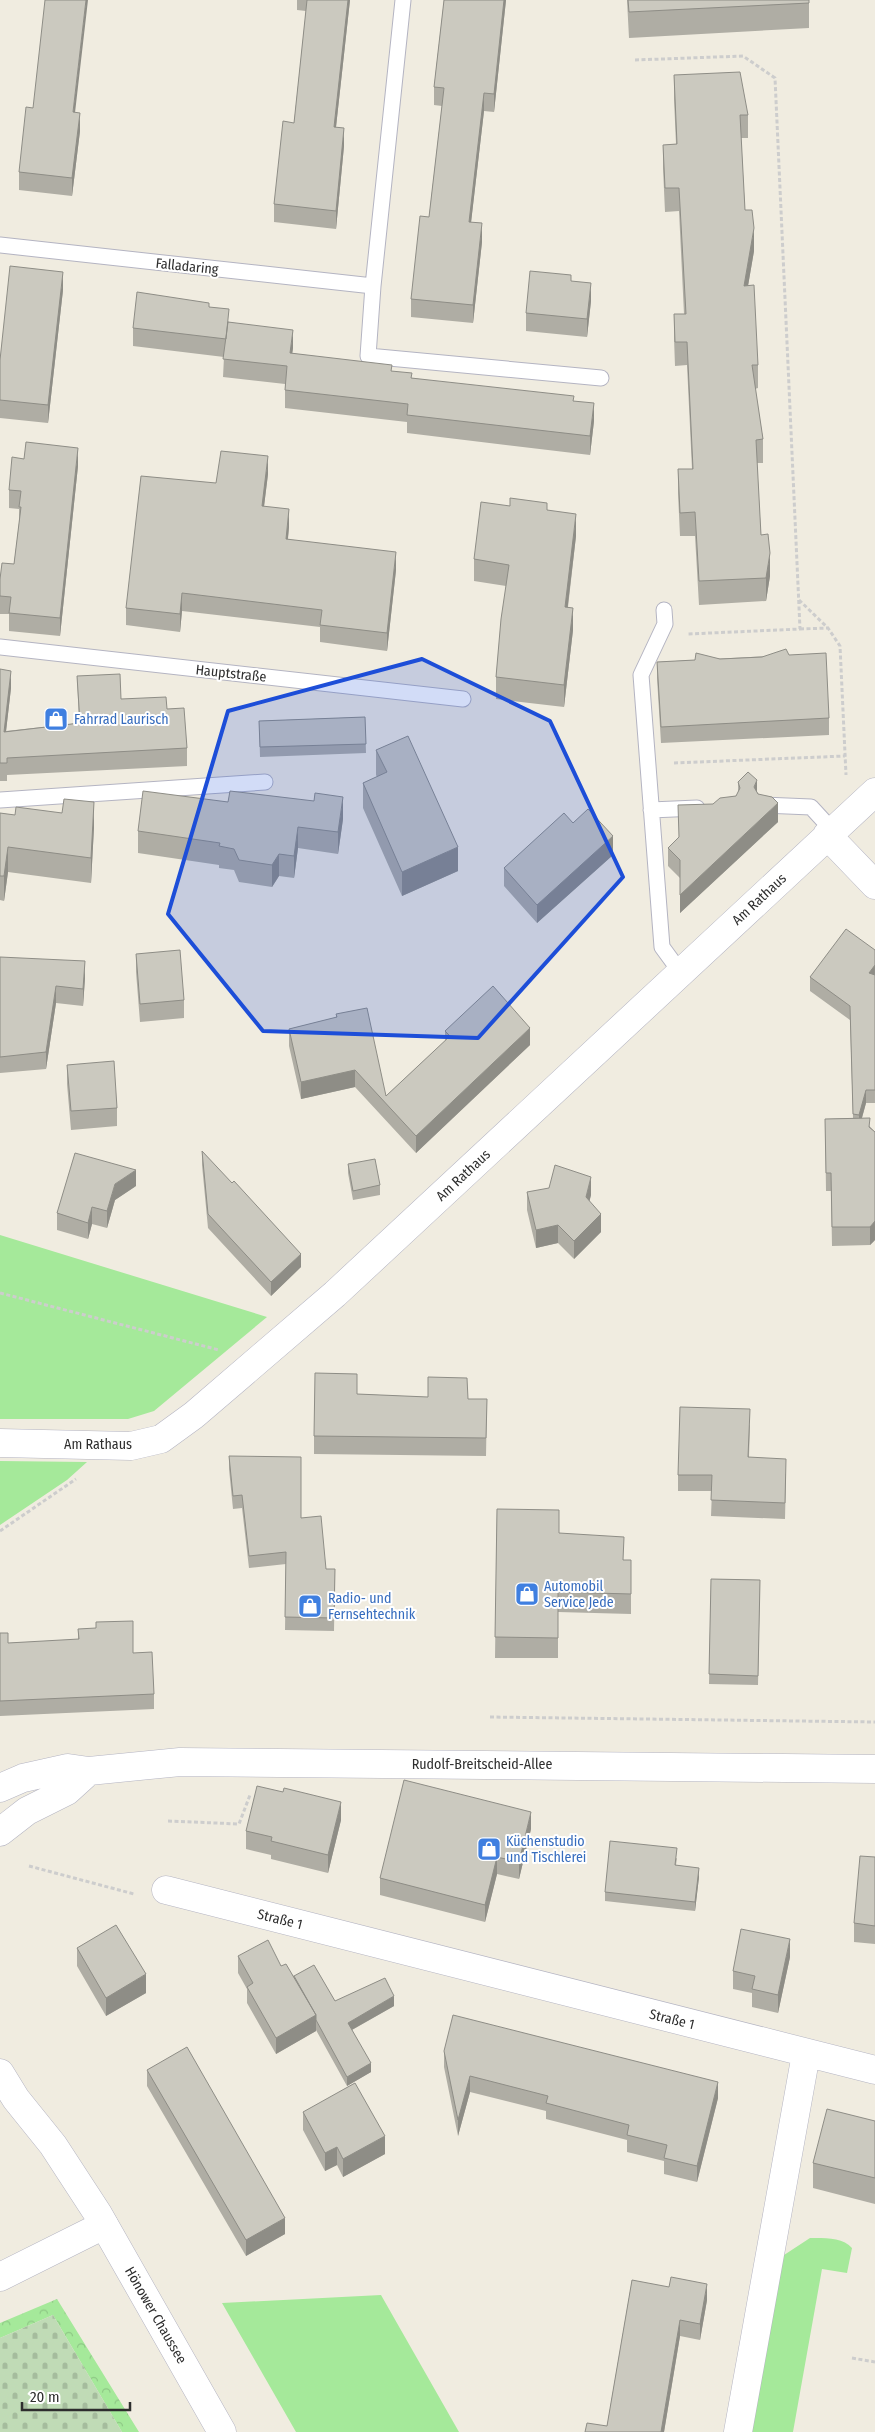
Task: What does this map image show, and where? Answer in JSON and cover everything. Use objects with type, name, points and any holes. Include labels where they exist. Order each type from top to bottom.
[{"type":"street","name":"Am Rathaus","points":[[0,1443],[131,1446],[162,1439],[194,1415],[335,1294],[875,792]]},
{"type":"street","points":[[830,833],[875,885]]},
{"type":"street","name":"Rudolf-Breitscheid-Allee","points":[[0,1788],[23,1778],[68,1768],[89,1771],[180,1762],[875,1769]]},
{"type":"street","points":[[0,1832],[27,1811],[67,1791],[89,1771]]},
{"type":"street","name":"Straße 1","points":[[166,1890],[875,2070]]},
{"type":"street","points":[[738,2432],[806,2054]]},
{"type":"street","name":"Hönower Chaussee","points":[[0,2073],[16,2099],[53,2145],[104,2225],[222,2432]]},
{"type":"street","points":[[0,2277],[104,2225]]},
{"type":"lane","points":[[403,0],[373,286],[368,356],[601,378]]},
{"type":"lane","name":"Falladaring","points":[[0,245],[373,286]]},
{"type":"lane","points":[[664,610],[665,624],[641,674],[662,947],[681,973]]},
{"type":"lane","name":"Hauptstraße","points":[[0,647],[463,699]]},
{"type":"lane","points":[[0,800],[265,782]]},
{"type":"lane","points":[[763,805],[811,807],[830,833]]},
{"type":"lane","points":[[651,810],[711,807]]},
{"type":"path","points":[[635,60],[743,56],[775,78],[800,629]]},
{"type":"path","points":[[798,600],[828,628],[840,646],[846,779]]},
{"type":"path","points":[[660,635],[828,628]]},
{"type":"path","points":[[648,764],[845,756]]},
{"type":"path","points":[[0,1293],[220,1350]]},
{"type":"path","points":[[0,1532],[81,1475]]},
{"type":"path","points":[[490,1717],[875,1722]]},
{"type":"path","points":[[168,1821],[239,1824],[248,1801]]},
{"type":"path","points":[[28,1866],[142,1896],[166,1890]]},
{"type":"path","points":[[852,2358],[875,2362]]},
{"type":"highlighted area","points":[[422,659],[550,721],[623,877],[478,1038],[263,1031],[168,914],[228,711]]},
{"type":"green space","points":[[0,1235],[267,1317],[154,1411],[128,1419],[0,1419]]},
{"type":"green space","points":[[0,1461],[87,1462],[67,1480],[0,1525]]},
{"type":"green space","points":[[810,2238],[827,2238],[848,2244],[852,2248],[847,2273],[822,2269],[793,2432],[751,2432],[781,2257]]},
{"type":"green space","points":[[381,2295],[459,2432],[296,2432],[222,2303]]},
{"type":"green space","points":[[57,2299],[139,2432],[122,2432],[53,2315],[0,2338],[0,2323]]},
{"type":"green space","points":[[53,2315],[122,2432],[0,2432],[0,2338]]},
{"type":"building","points":[[45,0],[86,0],[73,112],[80,113],[72,178],[19,172],[26,107],[33,108]]},
{"type":"building","points":[[307,0],[348,0],[334,127],[344,128],[336,211],[274,204],[283,121],[294,123]]},
{"type":"building","points":[[444,0],[504,0],[494,94],[484,93],[469,222],[482,223],[473,305],[411,299],[420,216],[429,217],[444,88],[434,87]]},
{"type":"building","points":[[628,0],[809,0],[809,3],[629,12]]},
{"type":"building","points":[[740,72],[748,115],[740,115],[745,210],[752,210],[754,228],[744,286],[754,285],[758,365],[752,365],[763,439],[756,440],[761,535],[768,534],[770,553],[766,578],[699,581],[695,512],[680,513],[678,469],[693,469],[687,342],[675,342],[674,314],[686,314],[679,188],[665,188],[663,145],[677,144],[674,75]]},
{"type":"building","points":[[10,266],[63,272],[48,405],[0,400],[0,360]]},
{"type":"building","points":[[530,271],[571,275],[571,281],[591,283],[587,319],[526,313]]},
{"type":"building","points":[[137,292],[209,303],[209,307],[229,309],[226,339],[133,328]]},
{"type":"building","points":[[228,322],[293,330],[290,353],[392,365],[391,371],[412,373],[411,378],[574,396],[573,401],[594,403],[590,436],[407,415],[408,404],[285,390],[287,366],[223,359]]},
{"type":"building","points":[[26,442],[78,448],[60,618],[9,613],[11,597],[0,596],[2,563],[14,564],[21,507],[19,507],[21,491],[9,490],[12,457],[24,459]]},
{"type":"building","points":[[221,451],[268,456],[262,506],[289,509],[286,539],[396,552],[387,633],[320,625],[322,610],[182,593],[180,614],[126,608],[141,476],[216,483]]},
{"type":"building","points":[[510,498],[547,503],[547,510],[576,514],[565,607],[573,608],[564,685],[496,677],[501,619],[509,565],[474,559],[481,502],[510,506]]},
{"type":"building","points":[[786,649],[789,655],[826,653],[829,718],[661,727],[657,662],[695,660],[696,653],[720,659],[762,657]]},
{"type":"building","points":[[0,669],[11,671],[4,732],[80,723],[77,676],[120,674],[121,699],[166,697],[167,709],[184,708],[187,748],[7,758],[7,763],[0,763]]},
{"type":"building","points":[[365,717],[366,744],[260,747],[259,721]]},
{"type":"building","points":[[408,736],[458,847],[402,872],[363,783],[387,772],[376,750]]},
{"type":"building","points":[[748,772],[757,780],[754,787],[758,794],[772,797],[778,803],[680,895],[680,860],[668,848],[679,837],[678,805],[713,804],[720,798],[736,796],[740,788],[738,782]]},
{"type":"building","points":[[143,791],[228,802],[230,791],[314,801],[315,793],[343,797],[338,832],[298,827],[294,856],[279,854],[272,865],[239,860],[234,849],[219,846],[220,843],[138,831]]},
{"type":"building","points":[[64,799],[94,802],[91,858],[8,847],[4,876],[0,876],[0,813],[15,815],[16,807],[62,813]]},
{"type":"building","points":[[588,809],[613,836],[537,905],[504,868],[564,813],[573,823]]},
{"type":"building","points":[[846,929],[875,950],[875,965],[869,973],[875,975],[875,1090],[866,1090],[859,1115],[853,1114],[850,1006],[810,977]]},
{"type":"building","points":[[180,950],[184,1000],[140,1004],[136,954]]},
{"type":"building","points":[[0,957],[85,961],[83,989],[56,986],[46,1052],[0,1057]]},
{"type":"building","points":[[493,986],[530,1028],[416,1136],[355,1070],[301,1082],[289,1029],[337,1017],[336,1014],[367,1008],[386,1096],[450,1036],[445,1031]]},
{"type":"building","points":[[114,1061],[117,1108],[71,1111],[67,1065]]},
{"type":"building","points":[[870,1118],[869,1127],[875,1132],[875,1221],[870,1227],[832,1227],[831,1173],[826,1173],[825,1119]]},
{"type":"building","points":[[202,1151],[232,1183],[234,1181],[301,1254],[271,1282],[208,1214]]},
{"type":"building","points":[[75,1153],[136,1170],[115,1184],[107,1211],[92,1207],[88,1223],[57,1213]]},
{"type":"building","points":[[375,1159],[380,1185],[353,1191],[348,1164]]},
{"type":"building","points":[[555,1165],[591,1177],[586,1197],[601,1214],[574,1241],[558,1225],[536,1230],[527,1192],[549,1188]]},
{"type":"building","points":[[315,1373],[357,1374],[357,1394],[428,1397],[428,1377],[467,1378],[468,1399],[487,1399],[486,1438],[314,1436]]},
{"type":"building","points":[[680,1407],[750,1409],[748,1457],[786,1459],[785,1503],[711,1500],[712,1475],[678,1475]]},
{"type":"building","points":[[229,1456],[301,1457],[301,1518],[321,1516],[326,1569],[335,1569],[334,1618],[285,1617],[286,1552],[249,1556],[242,1495],[233,1496]]},
{"type":"building","points":[[497,1509],[559,1510],[559,1533],[624,1537],[623,1560],[631,1560],[631,1594],[558,1592],[558,1638],[495,1637]]},
{"type":"building","points":[[711,1579],[760,1580],[758,1676],[709,1674]]},
{"type":"building","points":[[133,1621],[133,1653],[152,1652],[154,1694],[0,1701],[0,1633],[8,1633],[8,1643],[79,1639],[78,1629],[96,1628],[96,1622]]},
{"type":"building","points":[[404,1780],[531,1812],[519,1862],[497,1857],[485,1905],[380,1878]]},
{"type":"building","points":[[257,1786],[283,1792],[284,1788],[341,1802],[328,1855],[271,1841],[272,1837],[246,1831]]},
{"type":"building","points":[[610,1841],[677,1848],[675,1865],[699,1868],[695,1902],[605,1892]]},
{"type":"building","points":[[860,1856],[875,1857],[875,1926],[854,1923]]},
{"type":"building","points":[[116,1925],[146,1974],[106,1998],[77,1948]]},
{"type":"building","points":[[741,1929],[790,1939],[778,1995],[752,1989],[755,1976],[733,1971]]},
{"type":"building","points":[[268,1940],[281,1966],[286,1964],[316,2015],[276,2038],[247,1987],[253,1983],[238,1956]]},
{"type":"building","points":[[314,1965],[335,2001],[385,1978],[394,1996],[348,2023],[371,2063],[347,2077],[294,1976]]},
{"type":"building","points":[[453,2015],[718,2082],[697,2166],[664,2158],[667,2145],[627,2135],[629,2125],[546,2103],[548,2096],[470,2076],[458,2120],[444,2051]]},
{"type":"building","points":[[187,2047],[285,2218],[246,2240],[147,2070]]},
{"type":"building","points":[[355,2083],[385,2136],[343,2159],[337,2147],[325,2153],[303,2112]]},
{"type":"building","points":[[827,2109],[875,2121],[875,2178],[813,2163]]},
{"type":"building","points":[[671,2277],[707,2284],[700,2324],[680,2320],[661,2432],[585,2432],[587,2423],[607,2426],[632,2280],[669,2287]]},
{"type":"place","name":"Fahrrad Laurisch","points":[[56,719]]},
{"type":"place","name":"Automobil Service Jede","points":[[527,1594]]},
{"type":"place","name":"Radio- und Fernsehtechnik","points":[[310,1606]]},
{"type":"place","name":"Küchenstudio und Tischlerei","points":[[489,1849]]}]
